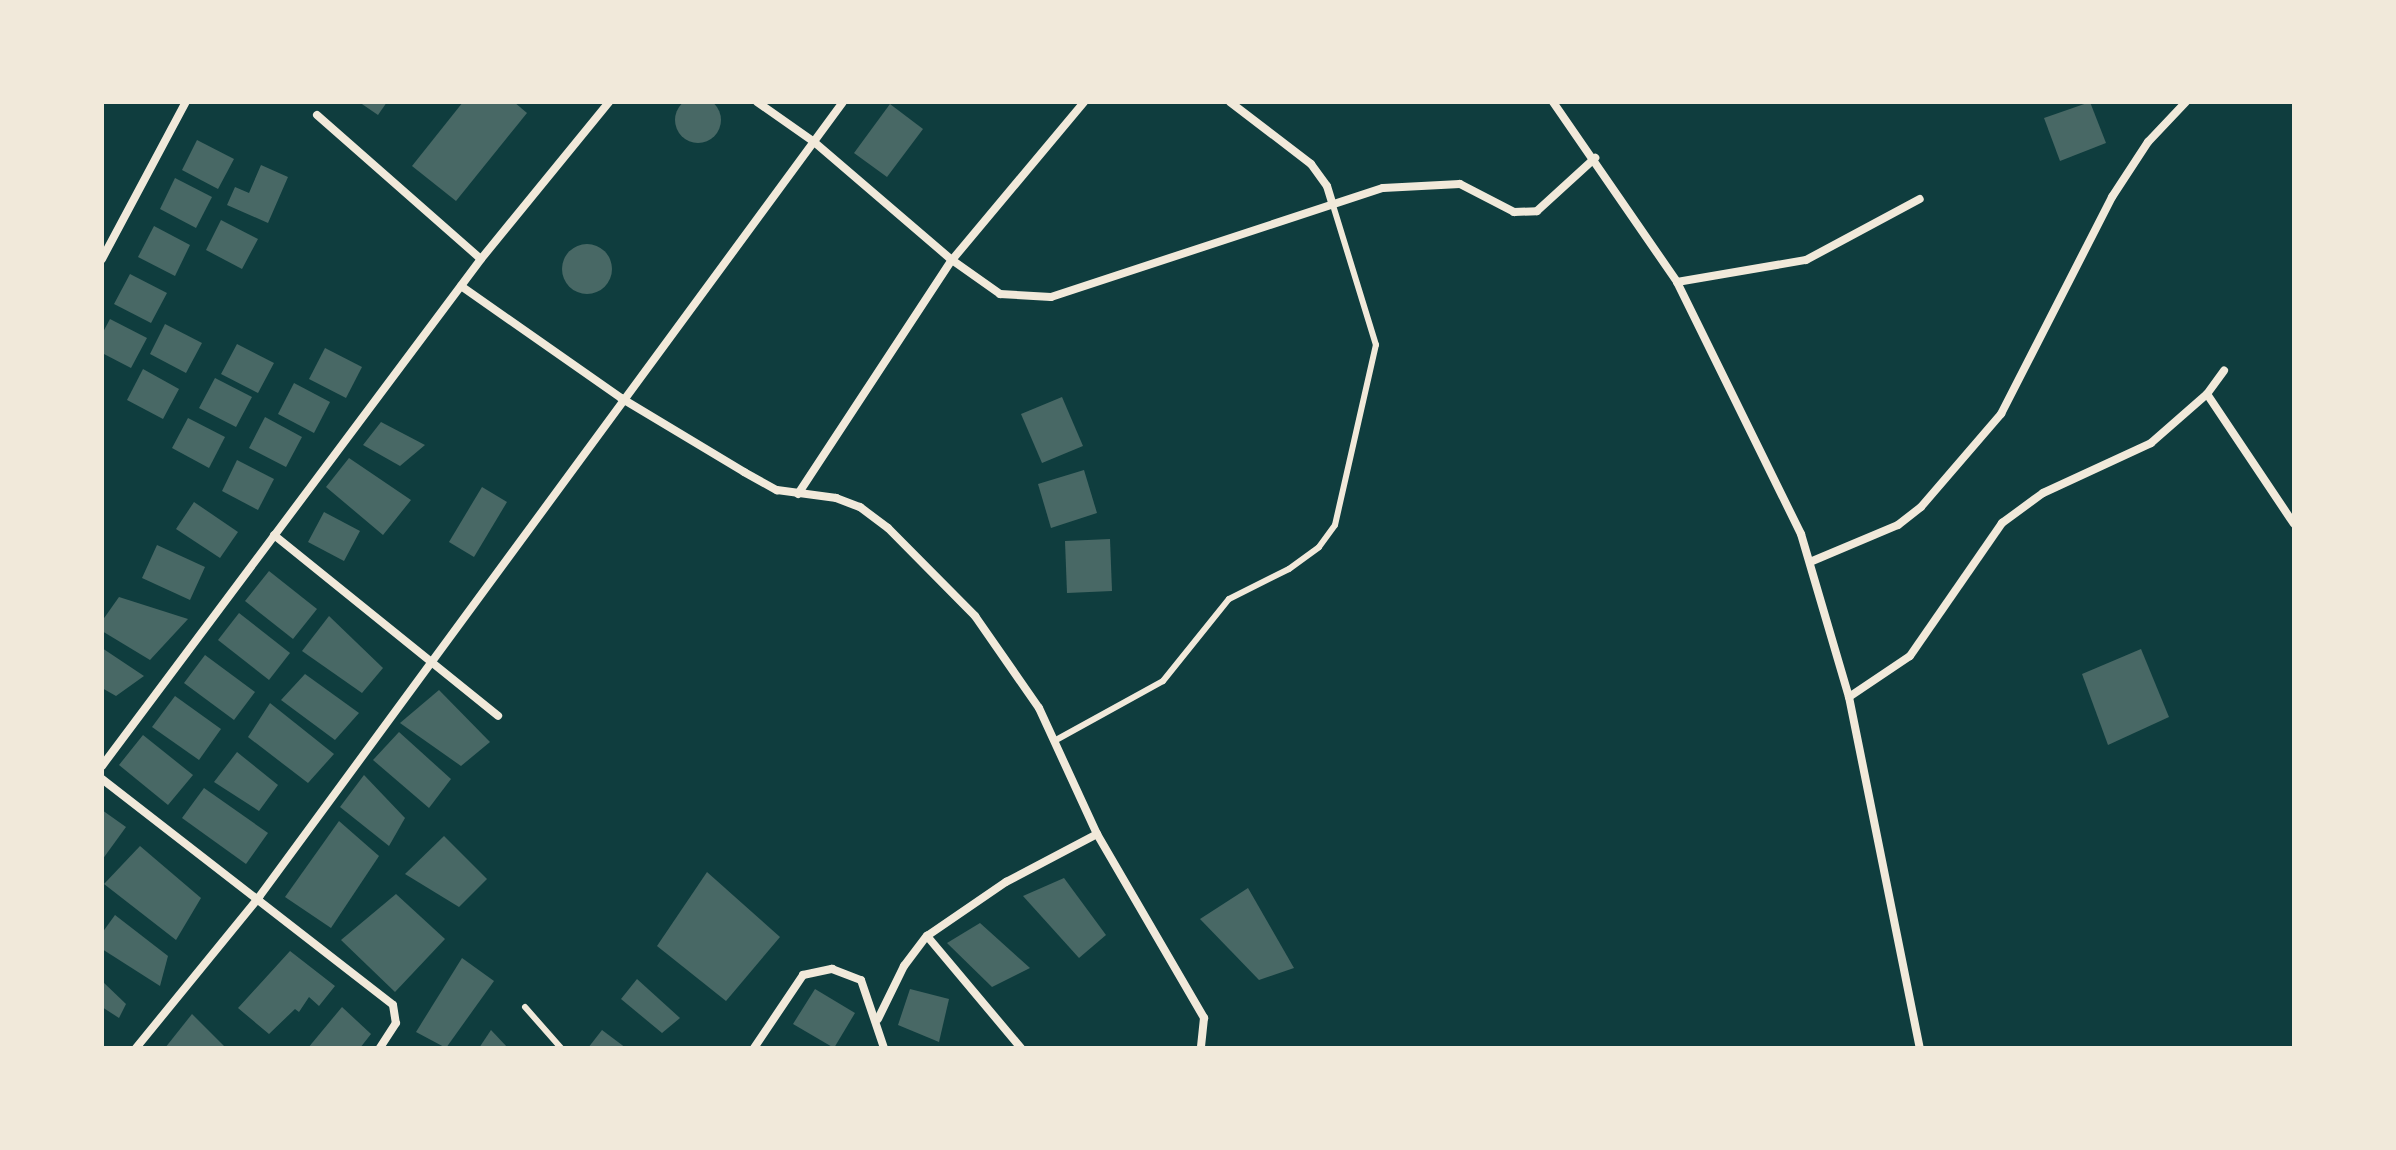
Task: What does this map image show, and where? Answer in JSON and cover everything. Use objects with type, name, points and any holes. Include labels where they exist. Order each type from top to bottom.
[{"type":"street","points":[[102,259],[186,102]]},
{"type":"street","points":[[102,766],[481,259],[609,102]]},
{"type":"street","points":[[757,102],[813,141],[952,260],[1000,294],[1051,297],[1332,202],[1383,188],[1436,182],[1481,191],[1525,214],[1547,204],[1595,158]]},
{"type":"street","points":[[136,1048],[259,897],[621,398],[843,102]]},
{"type":"street","points":[[798,494],[952,260],[1084,102]]},
{"type":"street","points":[[1230,102],[1311,164],[1327,186],[1332,202]]},
{"type":"street","points":[[1553,102],[1595,158],[1677,282],[1771,465],[1810,562],[1849,697],[1920,1048]]},
{"type":"street","points":[[1810,562],[1898,525],[1921,507],[2001,414],[2112,197],[2148,142],[2186,102]]},
{"type":"street","points":[[317,115],[481,259]]},
{"type":"street","points":[[1677,282],[1806,260],[1920,199]]},
{"type":"street","points":[[461,286],[621,398],[762,482],[798,494],[836,498],[888,528],[1000,646],[1056,740],[1097,834],[1204,1018],[1201,1048]]},
{"type":"street","points":[[1849,697],[1910,656],[2002,523],[2043,493],[2151,443],[2207,394],[2224,371]]},
{"type":"street","points":[[2207,394],[2294,524]]},
{"type":"street","points":[[274,535],[498,716]]},
{"type":"street","points":[[102,779],[259,897],[393,1005],[396,1023],[380,1048]]},
{"type":"street","points":[[878,1019],[904,966],[927,936],[1006,882],[1097,834]]},
{"type":"street","points":[[927,936],[1021,1048]]},
{"type":"street","points":[[754,1048],[803,975],[832,969],[861,980],[878,1019],[884,1048]]},
{"type":"lane","points":[[1056,740],[1163,681],[1229,599],[1289,569],[1319,547],[1335,525],[1376,345],[1332,202]]},
{"type":"lane","points":[[525,1007],[561,1048]]},
{"type":"building","points":[[698,97],[714,104],[721,120],[714,136],[698,143],[682,136],[675,120],[682,104]]},
{"type":"building","points":[[359,102],[387,102],[378,115]]},
{"type":"building","points":[[463,102],[514,102],[527,113],[456,201],[412,166]]},
{"type":"building","points":[[2090,102],[2106,143],[2060,161],[2044,118]]},
{"type":"building","points":[[890,104],[923,129],[887,177],[854,153]]},
{"type":"building","points":[[197,140],[234,159],[218,189],[182,170]]},
{"type":"building","points":[[261,165],[288,177],[268,223],[227,205],[235,187],[249,193]]},
{"type":"building","points":[[175,178],[212,197],[196,228],[160,209]]},
{"type":"building","points":[[221,220],[258,239],[242,269],[206,250]]},
{"type":"building","points":[[154,226],[190,245],[175,276],[138,257]]},
{"type":"building","points":[[587,244],[605,251],[612,269],[605,287],[587,294],[569,287],[562,269],[569,251]]},
{"type":"building","points":[[130,274],[167,293],[151,323],[114,304]]},
{"type":"building","points":[[110,319],[147,338],[131,368],[102,353],[102,334]]},
{"type":"building","points":[[165,324],[202,343],[186,373],[150,354]]},
{"type":"building","points":[[237,344],[274,363],[258,393],[221,374]]},
{"type":"building","points":[[325,348],[362,367],[346,398],[309,379]]},
{"type":"building","points":[[143,369],[179,389],[163,419],[127,400]]},
{"type":"building","points":[[215,378],[252,397],[236,427],[199,408]]},
{"type":"building","points":[[294,383],[330,402],[314,433],[278,414]]},
{"type":"building","points":[[1062,397],[1083,446],[1042,463],[1021,414]]},
{"type":"building","points":[[265,417],[302,437],[286,467],[249,448]]},
{"type":"building","points":[[188,418],[225,437],[209,468],[172,448]]},
{"type":"building","points":[[381,422],[425,445],[400,466],[363,445]]},
{"type":"building","points":[[349,458],[411,500],[383,535],[326,487]]},
{"type":"building","points":[[237,460],[274,479],[258,510],[222,491]]},
{"type":"building","points":[[1084,470],[1097,513],[1051,528],[1038,484]]},
{"type":"building","points":[[482,487],[507,502],[474,557],[449,542]]},
{"type":"building","points":[[194,502],[238,532],[220,558],[176,529]]},
{"type":"building","points":[[324,512],[360,531],[344,561],[308,542]]},
{"type":"building","points":[[1110,539],[1112,591],[1067,593],[1065,541]]},
{"type":"building","points":[[157,545],[205,567],[190,600],[142,578]]},
{"type":"building","points":[[269,571],[317,609],[293,639],[245,601]]},
{"type":"building","points":[[119,597],[188,619],[150,660],[102,631],[102,621]]},
{"type":"building","points":[[239,613],[290,653],[269,680],[218,640]]},
{"type":"building","points":[[329,616],[383,668],[362,693],[302,651]]},
{"type":"building","points":[[102,648],[144,676],[116,696],[102,688]]},
{"type":"building","points":[[2141,649],[2169,717],[2108,745],[2082,674]]},
{"type":"building","points":[[205,655],[255,692],[234,720],[184,683]]},
{"type":"building","points":[[305,674],[359,713],[335,740],[281,700]]},
{"type":"building","points":[[439,690],[490,742],[461,766],[400,723]]},
{"type":"building","points":[[175,696],[221,729],[199,760],[152,727]]},
{"type":"building","points":[[270,703],[334,754],[308,783],[248,737]]},
{"type":"building","points":[[399,732],[451,779],[429,808],[373,760]]},
{"type":"building","points":[[143,735],[193,775],[168,805],[119,765]]},
{"type":"building","points":[[237,752],[278,785],[259,811],[214,782]]},
{"type":"building","points":[[364,775],[405,818],[389,846],[340,807]]},
{"type":"building","points":[[204,788],[268,833],[246,864],[182,818]]},
{"type":"building","points":[[102,810],[126,827],[102,860]]},
{"type":"building","points":[[339,821],[379,856],[331,928],[285,897]]},
{"type":"building","points":[[444,836],[487,879],[459,907],[405,874]]},
{"type":"building","points":[[140,846],[201,898],[176,940],[104,884]]},
{"type":"building","points":[[707,872],[780,937],[726,1001],[657,946]]},
{"type":"building","points":[[1064,878],[1106,935],[1079,958],[1023,896]]},
{"type":"building","points":[[1248,888],[1294,968],[1259,980],[1200,919]]},
{"type":"building","points":[[396,894],[445,939],[395,992],[341,940]]},
{"type":"building","points":[[115,915],[168,956],[160,986],[102,949],[102,933]]},
{"type":"building","points":[[980,923],[1030,968],[992,987],[947,943]]},
{"type":"building","points":[[290,951],[335,986],[319,1006],[309,997],[299,1012],[295,1009],[269,1034],[238,1008]]},
{"type":"building","points":[[462,958],[494,981],[446,1048],[416,1032]]},
{"type":"building","points":[[637,979],[680,1018],[662,1033],[621,999]]},
{"type":"building","points":[[102,981],[126,1004],[119,1018],[102,1007]]},
{"type":"building","points":[[815,989],[855,1013],[834,1048],[793,1024]]},
{"type":"building","points":[[910,989],[949,999],[939,1042],[898,1025]]},
{"type":"building","points":[[342,1007],[371,1034],[360,1048],[308,1048]]},
{"type":"building","points":[[192,1014],[226,1048],[165,1048]]},
{"type":"building","points":[[491,1030],[508,1048],[479,1048]]},
{"type":"building","points":[[602,1030],[626,1048],[588,1048]]}]
